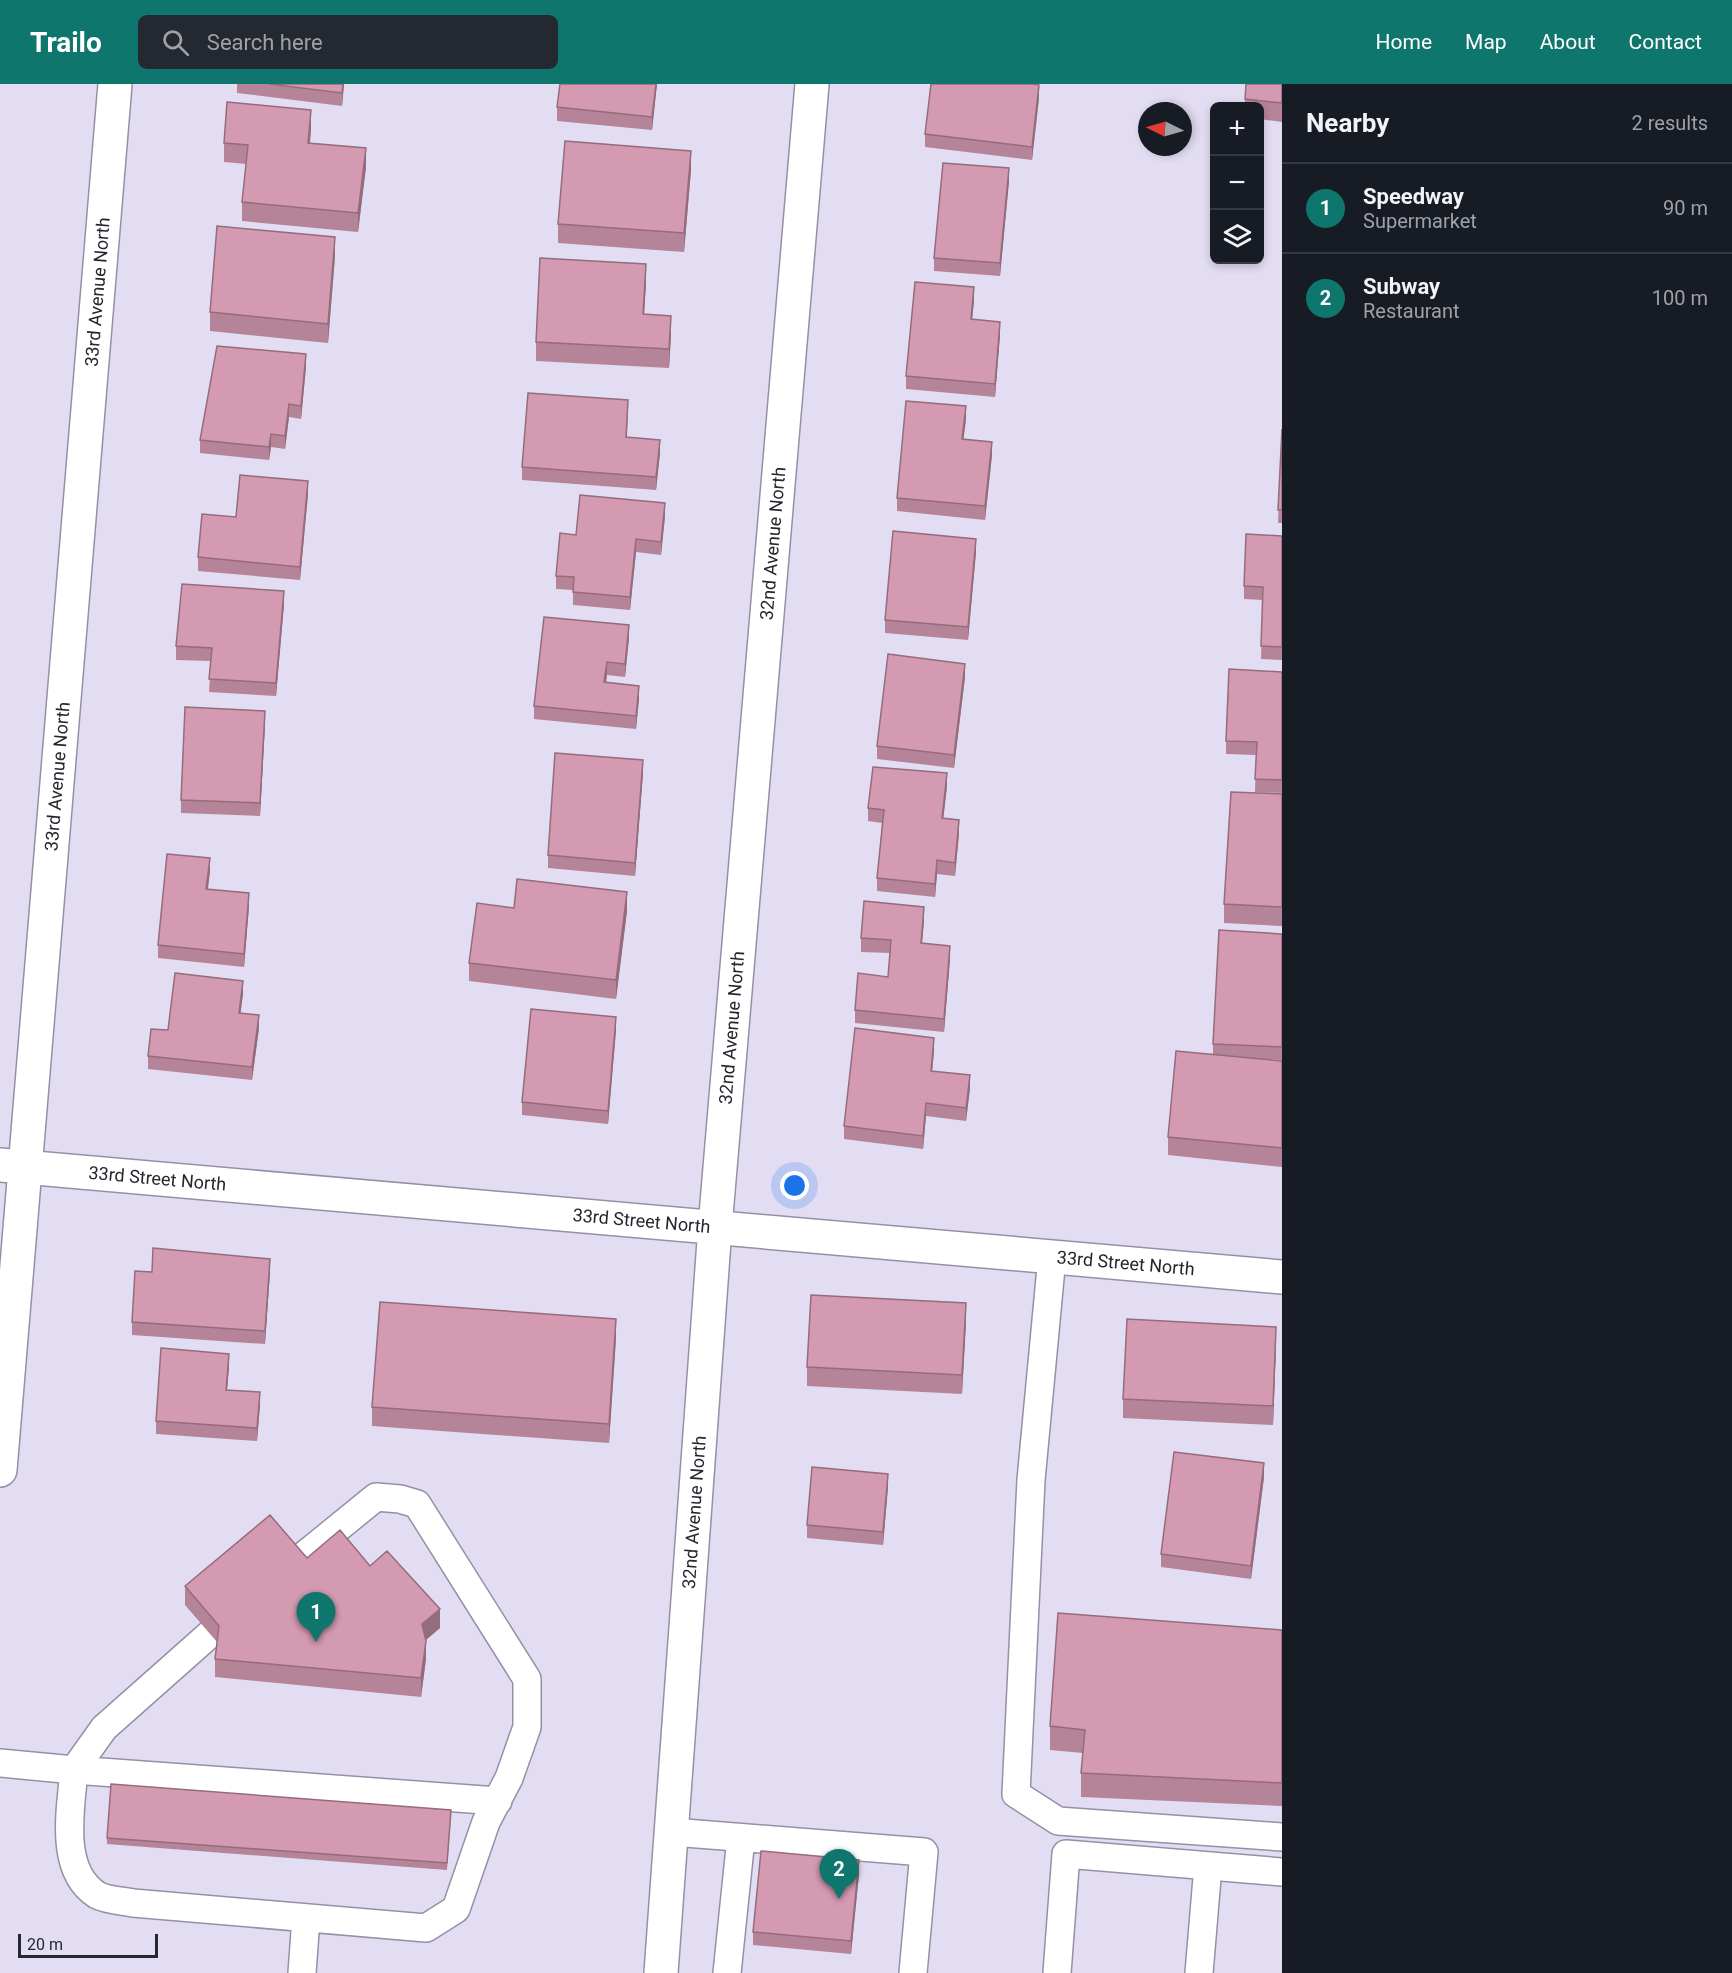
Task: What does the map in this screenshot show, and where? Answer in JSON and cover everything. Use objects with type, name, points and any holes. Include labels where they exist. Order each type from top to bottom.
[{"type":"street","name":"33rd Avenue North","points":[[0,1470],[12,1166],[115,84]]},
{"type":"street","name":"32nd Avenue North","points":[[661,1973],[715,1227],[812,84]]},
{"type":"street","name":"33rd Street North","points":[[12,1166],[1282,1277]]},
{"type":"lane","points":[[1052,1257],[1032,1480],[1016,1794],[1058,1821],[1282,1836]]},
{"type":"lane","points":[[210,1634],[104,1728],[74,1770],[69,1842],[76,1871],[98,1895],[133,1903],[426,1928],[456,1909],[486,1822],[509,1778],[527,1727],[527,1678],[417,1504],[400,1499],[375,1497],[296,1562]]},
{"type":"lane","points":[[0,1763],[498,1801]]},
{"type":"lane","points":[[672,1832],[924,1852],[913,1973]]},
{"type":"lane","points":[[727,1973],[741,1838]]},
{"type":"lane","points":[[1057,1973],[1066,1854],[1282,1872]]},
{"type":"lane","points":[[1199,1973],[1208,1866]]},
{"type":"lane","points":[[302,1973],[306,1917]]},
{"type":"building","points":[[269,84],[343,84],[342,93]]},
{"type":"building","points":[[560,84],[656,84],[652,117],[557,107]]},
{"type":"building","points":[[931,84],[1039,85],[1032,147],[925,134]]},
{"type":"building","points":[[1246,84],[1282,84],[1282,103],[1245,99]]},
{"type":"building","points":[[227,102],[311,110],[308,143],[366,148],[358,213],[242,202],[248,145],[224,143]]},
{"type":"building","points":[[565,141],[691,151],[684,233],[558,224]]},
{"type":"building","points":[[943,163],[1009,168],[1000,263],[934,258]]},
{"type":"building","points":[[217,226],[335,237],[328,324],[210,312]]},
{"type":"building","points":[[540,258],[646,264],[643,314],[671,316],[669,349],[536,342]]},
{"type":"building","points":[[915,282],[974,287],[971,319],[1000,322],[995,384],[906,376]]},
{"type":"building","points":[[217,346],[306,354],[301,406],[289,404],[285,436],[271,434],[269,447],[200,440]]},
{"type":"building","points":[[528,393],[628,400],[626,437],[660,440],[656,477],[522,467]]},
{"type":"building","points":[[906,401],[966,406],[962,439],[992,442],[985,506],[897,498]]},
{"type":"building","points":[[1282,429],[1282,510],[1278,510]]},
{"type":"building","points":[[240,475],[308,481],[300,567],[198,557],[202,514],[236,517]]},
{"type":"building","points":[[580,495],[665,503],[661,542],[636,539],[630,597],[573,592],[574,577],[556,576],[560,533],[576,535]]},
{"type":"building","points":[[893,531],[976,539],[968,627],[885,620]]},
{"type":"building","points":[[1246,534],[1282,536],[1282,647],[1261,646],[1263,587],[1244,586]]},
{"type":"building","points":[[182,584],[284,591],[276,683],[209,679],[212,648],[176,646]]},
{"type":"building","points":[[544,617],[629,625],[625,664],[607,662],[604,682],[639,686],[636,716],[534,706]]},
{"type":"building","points":[[888,654],[965,664],[954,755],[877,746]]},
{"type":"building","points":[[1229,669],[1282,672],[1282,780],[1255,779],[1257,742],[1226,741]]},
{"type":"building","points":[[185,707],[265,711],[260,803],[181,800]]},
{"type":"building","points":[[555,753],[643,760],[635,863],[548,855]]},
{"type":"building","points":[[873,767],[947,773],[942,818],[959,820],[955,863],[937,860],[935,884],[877,878],[884,810],[868,808]]},
{"type":"building","points":[[1231,792],[1282,794],[1282,907],[1224,904]]},
{"type":"building","points":[[167,854],[210,858],[206,889],[249,893],[244,954],[158,945]]},
{"type":"building","points":[[517,879],[627,892],[616,980],[469,963],[477,903],[514,908]]},
{"type":"building","points":[[864,901],[924,907],[921,943],[950,946],[944,1019],[855,1010],[858,973],[888,977],[891,940],[861,938]]},
{"type":"building","points":[[1219,930],[1282,934],[1282,1047],[1213,1044]]},
{"type":"building","points":[[175,973],[243,981],[239,1013],[259,1015],[252,1067],[148,1056],[151,1029],[168,1030]]},
{"type":"building","points":[[531,1009],[616,1017],[608,1111],[522,1102]]},
{"type":"building","points":[[855,1028],[934,1038],[931,1071],[970,1075],[966,1108],[926,1103],[923,1136],[844,1126]]},
{"type":"building","points":[[1176,1051],[1282,1061],[1282,1148],[1168,1137]]},
{"type":"building","points":[[153,1248],[270,1259],[265,1331],[132,1322],[135,1271],[152,1272]]},
{"type":"building","points":[[811,1295],[966,1303],[962,1375],[807,1367]]},
{"type":"building","points":[[380,1302],[616,1319],[609,1424],[372,1407]]},
{"type":"building","points":[[1127,1319],[1276,1327],[1273,1406],[1123,1399]]},
{"type":"building","points":[[161,1348],[229,1354],[226,1390],[260,1392],[257,1428],[156,1421]]},
{"type":"building","points":[[1174,1452],[1264,1463],[1251,1566],[1161,1554]]},
{"type":"building","points":[[812,1467],[888,1474],[883,1532],[807,1525]]},
{"type":"building","points":[[270,1515],[307,1558],[340,1530],[370,1566],[387,1551],[440,1609],[422,1624],[426,1641],[421,1678],[215,1659],[219,1626],[185,1586]]},
{"type":"building","points":[[1058,1613],[1282,1630],[1282,1783],[1081,1773],[1085,1730],[1050,1726]]},
{"type":"building","points":[[111,1784],[451,1810],[447,1863],[107,1838]]},
{"type":"building","points":[[761,1851],[859,1860],[851,1941],[753,1932]]},
{"type":"place","name":"Speedway","points":[[316,1642]]},
{"type":"place","name":"Subway","points":[[839,1899]]}]
